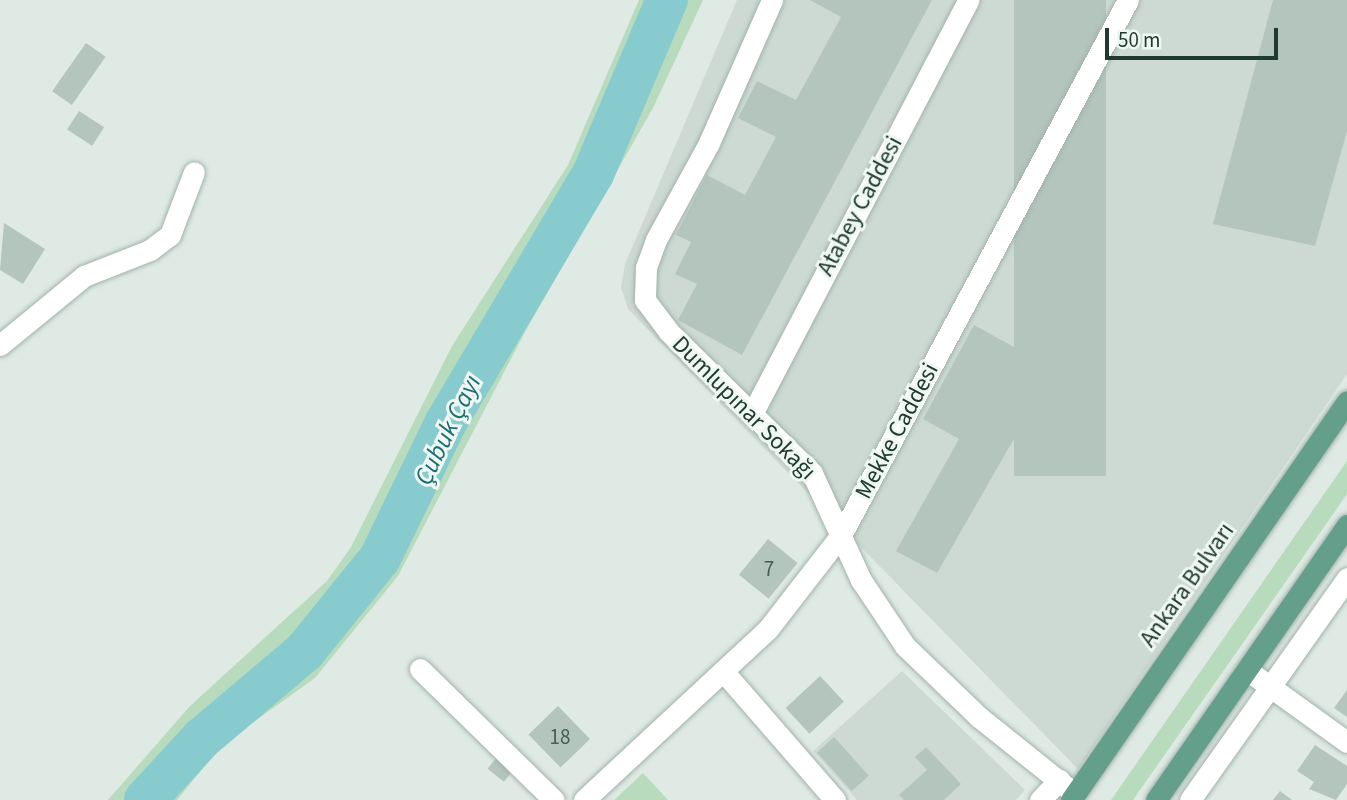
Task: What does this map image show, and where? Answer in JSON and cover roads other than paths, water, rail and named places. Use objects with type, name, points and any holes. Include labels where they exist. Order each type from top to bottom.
[{"type":"main road","name":"Ankara Bulvarı","points":[[1068,791],[1347,401]]},
{"type":"main road","points":[[1156,800],[1347,526]]},
{"type":"street","name":"Dumlupınar Sokağı","points":[[772,0],[709,143],[656,240],[643,286],[654,315],[812,473],[873,600],[905,646],[1068,791]]},
{"type":"street","name":"Atabey Caddesi","points":[[752,412],[968,0]]},
{"type":"street","name":"Mekke Caddesi","points":[[584,800],[768,629],[841,535],[1128,0]]},
{"type":"street","points":[[0,345],[84,276],[150,250],[170,235],[194,172]]},
{"type":"street","points":[[1326,555],[1347,569]]},
{"type":"street","points":[[1190,800],[1347,578]]},
{"type":"street","points":[[420,669],[554,800]]},
{"type":"street","points":[[1247,670],[1347,742]]},
{"type":"street","points":[[723,671],[835,800]]},
{"type":"street","points":[[1040,800],[1068,791]]},
{"type":"waterway","name":"Çubuk Çayı","points":[[145,800],[201,739],[305,651],[380,558],[445,424],[593,174],[667,0]]}]
